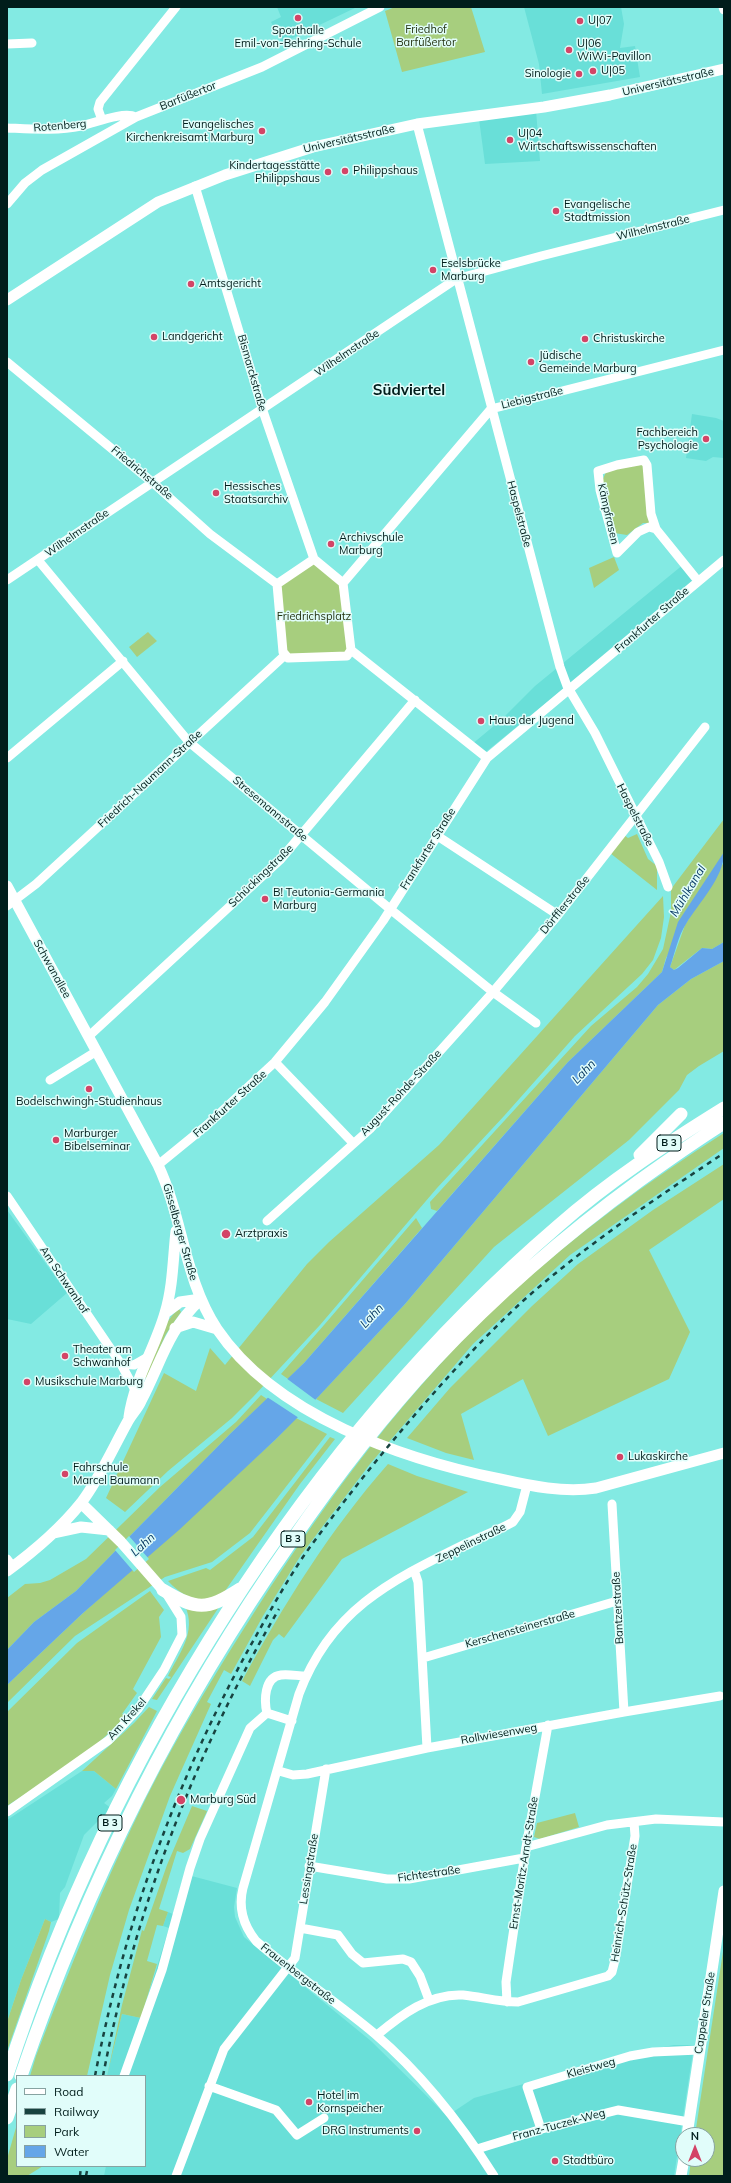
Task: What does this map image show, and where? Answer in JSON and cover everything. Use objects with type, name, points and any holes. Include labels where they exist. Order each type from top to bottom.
[{"type":"highway","name":"B 3","points":[[7,2075],[22,2028],[57,1942],[112,1820],[171,1707],[245,1586],[321,1477],[352,1436],[399,1382],[462,1314],[491,1286],[560,1224],[615,1180],[655,1151],[724,1108]]},
{"type":"highway","points":[[615,1180],[681,1114]]},
{"type":"highway","name":"B 3","points":[[21,2075],[42,2014],[88,1903],[116,1840],[156,1762],[207,1672],[256,1593],[327,1491],[395,1404],[434,1361],[505,1291],[606,1206],[724,1123]]},
{"type":"highway","points":[[163,1590],[177,1602],[204,1606],[224,1599],[245,1586]]},
{"type":"highway","points":[[7,2118],[16,2092]]},
{"type":"main road","name":"Universitätsstraße","points":[[7,300],[150,206],[195,186],[313,147],[416,124],[551,106],[610,95],[724,69]]},
{"type":"main road","name":"Schwanallee","points":[[7,886],[11,903],[89,1036],[158,1165]]},
{"type":"main road","name":"Gisselberger Straße","points":[[158,1165],[167,1184],[187,1263],[201,1299],[217,1329],[258,1374],[295,1402],[356,1435],[415,1458],[454,1470],[527,1485]]},
{"type":"main road","points":[[129,1419],[134,1390],[165,1313],[170,1287],[177,1222]]},
{"type":"main road","points":[[165,1313],[180,1302],[201,1299]]},
{"type":"main road","points":[[9,1565],[50,1534],[81,1503],[105,1465],[129,1419],[141,1400],[164,1347],[175,1328],[184,1316],[201,1299]]},
{"type":"main road","points":[[175,1328],[193,1322],[217,1329]]},
{"type":"main road","points":[[527,1485],[559,1489],[589,1489],[724,1453]]},
{"type":"main road","points":[[81,1503],[110,1530],[163,1590]]},
{"type":"main road","points":[[50,1534],[81,1527],[110,1530]]},
{"type":"main road","name":"Cappeler Straße","points":[[688,2127],[724,1891]]},
{"type":"street","points":[[102,120],[98,109],[100,102],[176,7]]},
{"type":"street","name":"Barfüßertor","points":[[7,204],[24,183],[42,170],[136,117],[262,67],[380,7]]},
{"type":"street","points":[[7,44],[32,43]]},
{"type":"street","name":"Rotenberg","points":[[7,128],[35,129],[80,126],[102,120],[127,116],[136,117]]},
{"type":"street","name":"Haspelstraße","points":[[416,124],[560,667],[569,690],[595,733],[659,862],[668,887]]},
{"type":"street","name":"Bismarckstraße","points":[[195,186],[263,410],[314,559]]},
{"type":"street","name":"Wilhelmstraße","points":[[7,580],[152,482],[263,410],[456,279],[724,210]]},
{"type":"street","name":"Liebigstraße","points":[[344,583],[491,409],[724,350]]},
{"type":"street","name":"Friedrichstraße","points":[[7,362],[152,482],[210,534],[277,584]]},
{"type":"street","name":"Kämpfrasen","points":[[656,529],[649,527],[638,532],[617,553],[600,490],[598,471],[617,465],[644,460],[647,465],[651,514],[656,529],[698,581]]},
{"type":"street","points":[[314,559],[344,583],[351,650],[347,656],[294,659],[284,656],[277,584],[314,559]]},
{"type":"street","name":"Stresemannstraße","points":[[38,560],[189,742],[390,909],[493,992],[536,1023]]},
{"type":"street","name":"Frankfurter Straße","points":[[158,1165],[207,1125],[275,1062],[325,1002],[390,909],[486,758],[724,560]]},
{"type":"street","points":[[351,650],[486,758]]},
{"type":"street","name":"Friedrich-Naumann-Straße","points":[[11,903],[42,879],[284,656]]},
{"type":"street","points":[[7,758],[122,661]]},
{"type":"street","name":"Schückingstraße","points":[[89,1036],[280,860],[302,836],[415,700]]},
{"type":"street","name":"Dörfflerstraße","points":[[493,992],[558,914],[705,727]]},
{"type":"street","points":[[436,835],[558,914]]},
{"type":"street","name":"August-Rohde-Straße","points":[[267,1221],[353,1142],[370,1129],[493,992]]},
{"type":"street","points":[[50,1080],[97,1051]]},
{"type":"street","points":[[275,1062],[353,1142]]},
{"type":"street","name":"Am Schwanhof","points":[[7,1196],[121,1364],[134,1390]]},
{"type":"street","points":[[121,1364],[134,1365],[148,1357]]},
{"type":"street","name":"Zeppelinstraße","points":[[306,1676],[330,1636],[348,1615],[362,1603],[414,1570],[513,1522],[520,1512],[527,1485]]},
{"type":"street","name":"Bantzerstraße","points":[[612,1504],[624,1712]]},
{"type":"street","points":[[414,1570],[418,1582],[427,1748]]},
{"type":"street","name":"Kerschensteinerstraße","points":[[423,1658],[617,1601]]},
{"type":"street","name":"Am Krekel","points":[[7,1812],[109,1740],[138,1709],[181,1642],[182,1622],[177,1602]]},
{"type":"street","points":[[124,2075],[162,1970],[190,1868],[211,1812],[250,1728],[266,1710],[265,1692],[276,1677],[281,1675],[306,1676]]},
{"type":"street","name":"Frauenbergstraße","points":[[306,1676],[243,1888],[241,1911],[246,1926],[256,1940],[377,2035],[430,2089],[450,2112],[477,2149],[494,2176]]},
{"type":"street","name":"Rollwiesenweg","points":[[278,1771],[294,1775],[548,1725],[720,1696]]},
{"type":"street","points":[[266,1710],[292,1721]]},
{"type":"street","name":"Ernst-Moritz-Arndt-Straße","points":[[507,2002],[506,1982],[524,1858],[548,1725]]},
{"type":"street","name":"Lessingstraße","points":[[176,2176],[224,2049],[231,2037],[295,1958],[326,1769]]},
{"type":"street","points":[[526,1847],[608,1825],[656,1819],[724,1822]]},
{"type":"street","name":"Heinrich-Schütz-Straße","points":[[377,2035],[413,2009],[429,2000],[453,1995],[518,2002],[602,1978],[612,1972],[635,1836],[634,1822]]},
{"type":"street","name":"Fichtestraße","points":[[310,1866],[387,1880],[409,1879],[524,1858]]},
{"type":"street","points":[[300,1928],[338,1935],[352,1954],[363,1963],[403,1959],[411,1962],[420,1976],[429,2000]]},
{"type":"street","name":"Kleistweg","points":[[541,2129],[527,2087],[638,2055],[653,2052],[699,2050]]},
{"type":"street","points":[[209,2086],[276,2110],[297,2136],[324,2118]]},
{"type":"street","name":"Franz-Tuczek-Weg","points":[[477,2149],[541,2129],[618,2110],[689,2122]]},
{"type":"shaded area","points":[[277,7],[357,7],[282,43],[271,22],[281,17]]},
{"type":"shaded area","points":[[524,7],[621,7],[624,24],[620,48],[635,46],[640,77],[542,94],[539,64]]},
{"type":"shaded area","name":"U|04 Wirtschaftswissenschaften","points":[[536,110],[540,161],[485,164],[479,119]]},
{"type":"shaded area","name":"Fachbereich Psychologie","points":[[692,414],[716,418],[724,421],[724,458],[713,457],[706,461],[686,458]]},
{"type":"shaded area","points":[[684,564],[696,578],[636,630],[482,755],[471,745],[501,720],[535,686]]},
{"type":"shaded area","points":[[7,1210],[67,1293],[31,1324],[7,1319]]},
{"type":"shaded area","points":[[82,1771],[94,1771],[116,1789],[112,1796],[104,1803],[111,1808],[84,1835],[65,1887],[60,1893],[59,1919],[51,1922],[45,1919],[21,1980],[7,2022],[7,1820]]},
{"type":"shaded area","points":[[184,1874],[237,1888],[234,1907],[235,1917],[244,1937],[371,2041],[447,2116],[474,2098],[633,2053],[674,2045],[694,2045],[681,2127],[675,2127],[674,2176],[104,2176],[106,2167],[146,2167],[146,2075],[107,2075],[122,2014],[141,2018],[169,1928],[163,1926],[168,1912],[173,1914]]},
{"type":"green space","name":"Friedhof Barfüßertor","points":[[395,7],[471,7],[485,52],[402,72],[385,11]]},
{"type":"green space","points":[[638,463],[646,466],[652,523],[643,523],[627,535],[614,533],[601,483],[606,472]]},
{"type":"green space","points":[[614,557],[619,570],[594,588],[589,568]]},
{"type":"green space","name":"Friedrichsplatz","points":[[313,560],[342,584],[349,650],[346,655],[287,657],[280,585]]},
{"type":"green space","points":[[148,632],[157,641],[137,657],[129,647]]},
{"type":"green space","points":[[724,819],[724,852],[666,958],[662,972],[568,1062],[437,1211],[431,1209],[430,1202],[591,1026],[637,987],[648,974],[663,949],[671,912],[671,889]]},
{"type":"green space","points":[[637,834],[648,859],[657,866],[657,890],[610,853],[624,835],[628,838]]},
{"type":"green space","points":[[724,862],[724,942],[712,949],[702,948],[674,970],[670,967],[685,925]]},
{"type":"green space","points":[[663,896],[664,917],[661,938],[653,960],[642,974],[575,1036],[504,1116],[437,1188],[320,1325],[232,1418],[168,1471],[125,1512],[106,1498],[164,1373],[196,1391],[210,1348],[225,1365],[307,1264],[329,1242],[439,1145]]},
{"type":"green space","points":[[724,961],[724,1051],[687,1075],[679,1090],[629,1140],[494,1247],[343,1413],[316,1399],[405,1304],[658,1005],[691,979]]},
{"type":"green space","points":[[724,1133],[724,1148],[570,1255],[473,1344],[370,1464],[301,1555],[263,1616],[231,1674],[224,1670],[207,1702],[211,1704],[170,1796],[129,1910],[110,1975],[87,2075],[30,2075],[36,2056],[88,1924],[147,1796],[200,1700],[242,1631],[284,1566],[342,1484],[404,1405],[472,1331],[508,1296],[533,1273],[586,1230],[696,1151]]},
{"type":"green space","points":[[724,1164],[724,1199],[649,1250],[690,1332],[669,1379],[548,1436],[523,1379],[461,1414],[474,1460],[446,1453],[407,1438],[450,1388],[532,1306],[578,1264],[653,1210]]},
{"type":"green space","points":[[416,1218],[422,1228],[304,1363],[288,1379],[281,1374],[324,1325]]},
{"type":"green space","points":[[179,1309],[181,1312],[166,1334],[146,1379],[145,1377],[154,1350],[162,1331],[172,1315]]},
{"type":"green space","points":[[261,1395],[267,1399],[231,1433],[76,1591],[34,1622],[7,1650],[7,1598],[25,1584],[40,1583],[50,1580],[86,1559],[160,1487],[236,1422]]},
{"type":"green space","points":[[296,1418],[327,1434],[250,1533],[212,1562],[165,1577],[75,1636],[7,1703],[7,1685],[83,1613],[275,1440]]},
{"type":"green space","points":[[330,1437],[335,1439],[300,1484],[225,1591],[217,1596],[195,1599],[181,1593],[168,1581],[206,1568],[210,1570],[253,1537]]},
{"type":"green space","points":[[388,1464],[417,1476],[468,1492],[342,1559],[284,1638],[279,1634],[273,1640],[250,1686],[242,1681],[291,1596],[327,1541]]},
{"type":"green space","points":[[150,1591],[164,1610],[159,1617],[161,1637],[133,1689],[137,1693],[122,1714],[125,1716],[112,1730],[84,1754],[54,1776],[7,1806],[7,1712],[77,1643]]},
{"type":"green space","points":[[185,1606],[219,1607],[157,1700],[152,1699],[166,1678],[169,1679],[171,1677],[168,1676],[188,1634],[189,1625]]},
{"type":"green space","points":[[149,1707],[157,1711],[116,1789],[94,1771],[82,1771],[134,1723]]},
{"type":"green space","points":[[192,1806],[207,1811],[190,1849],[183,1853],[177,1851],[159,1909],[168,1912],[163,1926],[157,1925],[147,1961],[157,1964],[141,2018],[122,2014],[107,2075],[122,2005],[142,1930],[144,1931],[167,1865]]},
{"type":"green space","points":[[575,1813],[579,1827],[540,1839],[534,1837],[537,1823]]},
{"type":"green space","points":[[45,1919],[51,1922],[49,1931],[7,2051],[7,2022],[21,1980]]},
{"type":"green space","points":[[724,1945],[724,2176],[689,2176],[690,2167],[715,2167],[715,2127],[696,2127]]},
{"type":"green space","points":[[16,2128],[16,2167],[41,2167],[27,2176],[7,2176],[7,2159]]},
{"type":"water","name":"Lahn","points":[[724,852],[720,871],[710,890],[683,929],[670,967],[674,970],[702,948],[712,949],[724,942],[724,961],[691,979],[658,1005],[405,1304],[319,1396],[275,1440],[179,1530],[83,1613],[7,1685],[7,1650],[34,1622],[76,1591],[231,1433],[304,1363],[568,1062],[662,972],[678,922]]},
{"type":"pier","points":[[286,1378],[317,1401],[299,1418],[267,1397]]},
{"type":"pier","points":[[129,1536],[149,1559],[134,1572],[115,1550]]},
{"type":"railway","points":[[95,2075],[121,1963],[156,1853],[177,1799],[225,1694],[271,1609],[305,1554],[358,1484],[426,1402],[509,1314],[596,1241],[724,1153]]},
{"type":"railway","points":[[103,2075],[116,2015],[132,1954],[150,1894],[171,1835],[220,1719],[279,1609]]},
{"type":"railway","points":[[80,2176],[81,2167]]},
{"type":"railway","points":[[86,2176],[88,2167]]},
{"type":"place","name":"Sporthalle Emil-von-Behring-Schule","points":[[298,18]]},
{"type":"place","name":"U|07","points":[[580,21]]},
{"type":"place","name":"U|06 WiWi-Pavillon","points":[[569,50]]},
{"type":"place","name":"U|05","points":[[593,71]]},
{"type":"place","name":"Sinologie","points":[[579,74]]},
{"type":"place","name":"Evangelisches Kirchenkreisamt Marburg","points":[[262,131]]},
{"type":"place","name":"U|04 Wirtschaftswissenschaften","points":[[510,140]]},
{"type":"place","name":"Philippshaus","points":[[345,171]]},
{"type":"place","name":"Kindertagesstätte Philippshaus","points":[[328,172]]},
{"type":"place","name":"Evangelische Stadtmission","points":[[556,211]]},
{"type":"place","name":"Eselsbrücke Marburg","points":[[433,270]]},
{"type":"place","name":"Amtsgericht","points":[[191,284]]},
{"type":"place","name":"Landgericht","points":[[154,337]]},
{"type":"place","name":"Christuskirche","points":[[585,339]]},
{"type":"place","name":"Jüdische Gemeinde Marburg","points":[[531,362]]},
{"type":"place","name":"Fachbereich Psychologie","points":[[706,439]]},
{"type":"place","name":"Hessisches Staatsarchiv","points":[[216,493]]},
{"type":"place","name":"Archivschule Marburg","points":[[331,544]]},
{"type":"place","name":"Haus der Jugend","points":[[481,721]]},
{"type":"place","name":"B! Teutonia-Germania Marburg","points":[[265,899]]},
{"type":"place","name":"Bodelschwingh-Studienhaus","points":[[89,1089]]},
{"type":"place","name":"Marburger Bibelseminar","points":[[56,1140]]},
{"type":"place","name":"Arztpraxis","points":[[226,1234]]},
{"type":"place","name":"Theater am Schwanhof","points":[[65,1356]]},
{"type":"place","name":"Musikschule Marburg","points":[[27,1382]]},
{"type":"place","name":"Lukaskirche","points":[[620,1457]]},
{"type":"place","name":"Fahrschule Marcel Baumann","points":[[65,1474]]},
{"type":"place","name":"Marburg Süd","points":[[181,1800]]},
{"type":"place","name":"Hotel im Kornspeicher","points":[[309,2102]]},
{"type":"place","name":"DRG Instruments","points":[[417,2131]]},
{"type":"place","name":"Stadtbüro","points":[[555,2161]]},
{"type":"district","name":"Südviertel","points":[[409,390]]},
{"type":"water label","name":"Mühlkanal","points":[[688,891]]}]
